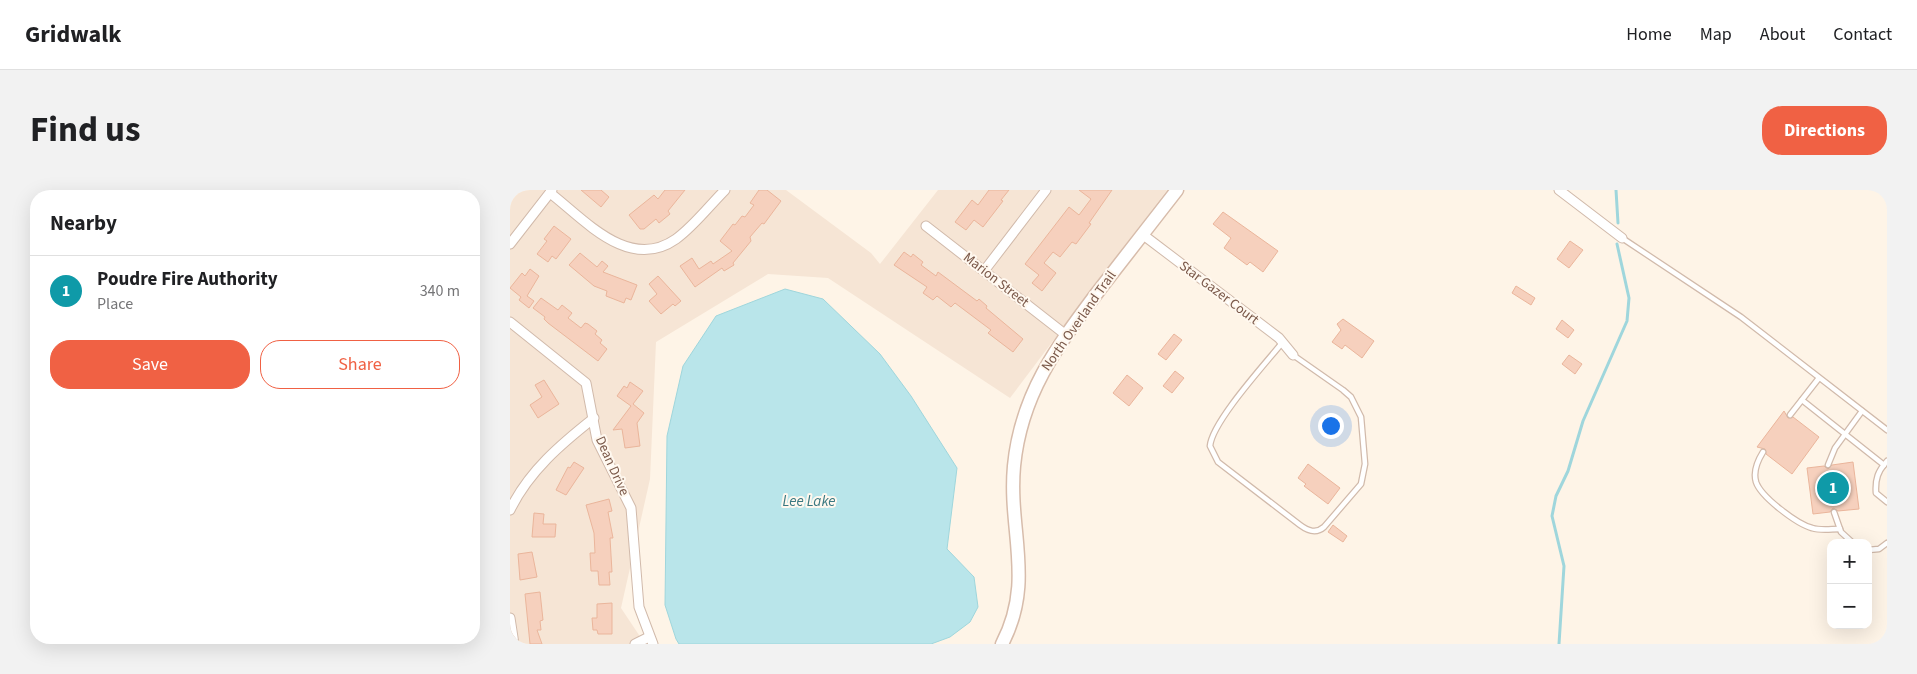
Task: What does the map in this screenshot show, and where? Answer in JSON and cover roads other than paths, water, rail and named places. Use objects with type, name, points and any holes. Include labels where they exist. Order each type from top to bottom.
[{"type":"main road","name":"North Overland Trail","points":[[1002,644],[1018,603],[1020,581],[1019,556],[1013,512],[1014,466],[1021,427],[1034,389],[1046,364],[1066,335],[1176,190]]},
{"type":"street","points":[[510,244],[551,191],[614,243],[632,250],[648,250],[664,247],[677,238],[725,190]]},
{"type":"street","points":[[984,271],[1046,190]]},
{"type":"street","points":[[1559,190],[1622,238]]},
{"type":"street","name":"Marion Street","points":[[926,226],[1066,335]]},
{"type":"street","name":"Star Gazer Court","points":[[1142,234],[1278,338],[1293,355]]},
{"type":"street","name":"Dean Drive","points":[[510,322],[586,383],[597,440],[631,508],[639,607],[651,640]]},
{"type":"street","points":[[510,510],[547,456],[594,418]]},
{"type":"street","points":[[510,618],[514,644]]},
{"type":"street","points":[[635,644],[651,640]]},
{"type":"lane","points":[[1622,238],[1741,317],[1887,430]]},
{"type":"lane","points":[[1282,343],[1224,417],[1213,434],[1210,446],[1218,462],[1307,530],[1316,531],[1324,527],[1361,484],[1365,464],[1360,417],[1355,404],[1343,390],[1293,355]]},
{"type":"lane","points":[[1790,415],[1819,378]]},
{"type":"lane","points":[[1802,400],[1886,463],[1878,472],[1875,483],[1876,493],[1887,502]]},
{"type":"lane","points":[[1828,465],[1830,457],[1862,411]]},
{"type":"lane","points":[[1763,452],[1759,458],[1755,473],[1756,483],[1768,498],[1799,523],[1814,529],[1840,529]]},
{"type":"lane","points":[[1834,512],[1840,529],[1849,539]]},
{"type":"lane","points":[[1872,550],[1879,549],[1887,543]]},
{"type":"water","name":"Lee Lake","points":[[785,289],[823,299],[880,354],[911,396],[957,468],[947,549],[974,577],[978,607],[970,622],[950,637],[931,644],[679,644],[676,639],[665,605],[667,436],[683,366],[716,316]]},
{"type":"waterway","points":[[1616,190],[1618,223]]},
{"type":"waterway","points":[[1559,644],[1564,566],[1552,516],[1556,496],[1568,471],[1583,421],[1627,321],[1629,298],[1617,244]]},
{"type":"place","name":"Poudre Fire Authority","points":[[1833,488]]}]
